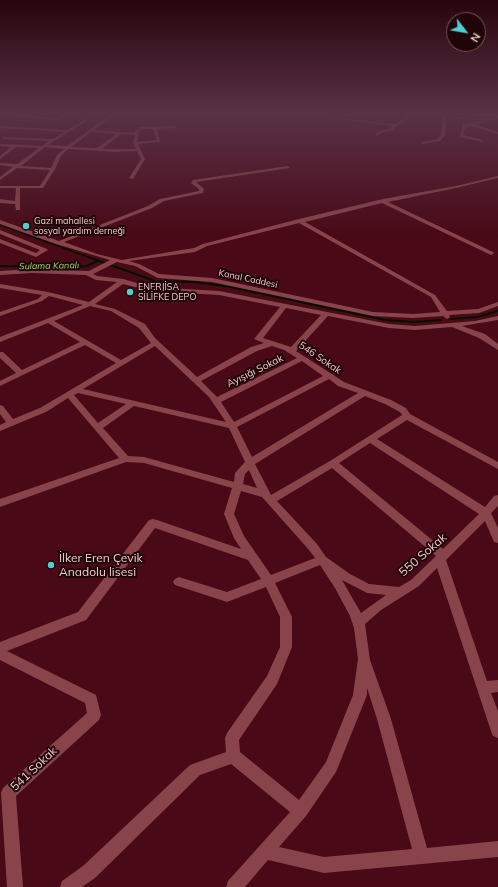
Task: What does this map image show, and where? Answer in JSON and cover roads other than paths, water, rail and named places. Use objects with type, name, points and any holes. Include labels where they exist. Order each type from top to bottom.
[{"type":"street","points":[[0,179],[33,154]]},
{"type":"street","points":[[0,187],[40,186],[53,169],[60,154]]},
{"type":"street","points":[[131,178],[143,160],[141,154]]},
{"type":"street","points":[[0,164],[53,169]]},
{"type":"street","points":[[58,243],[150,207],[162,200],[201,192],[202,189],[192,183],[195,181],[288,167]]},
{"type":"street","points":[[0,272],[32,271],[89,273],[116,261],[195,250],[205,245],[298,221],[383,201],[498,178]]},
{"type":"street","points":[[0,202],[18,206],[18,187]]},
{"type":"street","points":[[383,201],[491,253]]},
{"type":"street","points":[[298,221],[433,296],[452,325],[482,336],[498,348]]},
{"type":"street","name":"Kanal Caddesi","points":[[0,222],[58,243],[116,261],[137,265],[158,276],[212,280],[373,314],[400,316],[479,311],[498,304]]},
{"type":"street","points":[[0,232],[45,250],[36,255],[0,242]]},
{"type":"street","points":[[89,273],[92,277],[123,281],[151,289],[219,293],[376,325],[401,328],[475,323],[498,318]]},
{"type":"street","points":[[0,340],[90,304],[123,281]]},
{"type":"street","points":[[0,286],[48,294],[120,313],[142,326],[155,343],[196,380],[216,401],[233,426],[268,497],[313,547],[339,586],[358,622],[364,659],[384,719],[422,856]]},
{"type":"street","points":[[0,314],[40,300],[48,294]]},
{"type":"street","points":[[254,349],[258,339],[284,306]]},
{"type":"street","points":[[292,352],[325,314]]},
{"type":"street","points":[[48,320],[121,363]]},
{"type":"street","name":"546 Sokak","points":[[258,339],[272,343],[292,352],[341,384],[398,407],[403,410],[407,416],[498,466]]},
{"type":"street","points":[[0,384],[21,373],[45,364],[86,342]]},
{"type":"street","points":[[0,428],[43,410],[155,343]]},
{"type":"street","points":[[196,380],[254,349],[272,343]]},
{"type":"street","points":[[0,354],[21,373]]},
{"type":"street","name":"Ayışığı Sokak","points":[[216,401],[302,358]]},
{"type":"street","points":[[73,392],[133,403],[233,426],[329,376]]},
{"type":"street","points":[[73,392],[98,427],[124,459]]},
{"type":"street","points":[[301,811],[233,756],[232,738],[272,680],[286,647],[286,617],[268,582],[239,538],[229,514],[240,473],[250,463],[364,393]]},
{"type":"street","points":[[98,427],[133,403]]},
{"type":"street","points":[[0,408],[11,423]]},
{"type":"street","points":[[0,504],[124,459],[144,460],[268,497],[333,463],[407,416]]},
{"type":"street","points":[[370,439],[486,512],[498,539]]},
{"type":"street","points":[[333,463],[442,558],[498,731]]},
{"type":"street","name":"550 Sokak","points":[[358,622],[377,607],[415,583],[442,558],[498,499]]},
{"type":"street","points":[[0,648],[82,616],[153,523],[251,557]]},
{"type":"street","points":[[179,582],[227,597],[322,560]]},
{"type":"street","points":[[322,560],[346,577],[367,588],[400,592]]},
{"type":"street","name":"541 Sokak","points":[[0,654],[91,699],[94,715],[8,793],[14,887]]},
{"type":"street","points":[[234,887],[301,811],[331,767],[360,695],[364,659]]},
{"type":"street","points":[[483,687],[498,686]]},
{"type":"street","points":[[68,887],[89,872],[195,770],[233,756]]},
{"type":"street","points":[[265,852],[324,865],[498,848]]},
{"type":"waterway","points":[[0,225],[91,258]]},
{"type":"waterway","points":[[88,257],[155,281],[195,282],[230,287],[385,320],[415,322],[441,320]]},
{"type":"waterway","name":"Sulama Kanalı","points":[[0,266],[76,267],[87,266],[98,261]]},
{"type":"waterway","points":[[451,319],[477,317],[498,311]]},
{"type":"place","name":"Gazi mahallesi sosyal yardım derneği","points":[[26,226]]},
{"type":"place","name":"ENERJİSA SİLİFKE DEPO","points":[[130,292]]},
{"type":"place","name":"İlker Eren Çevik Anadolu lisesi","points":[[51,565]]}]
